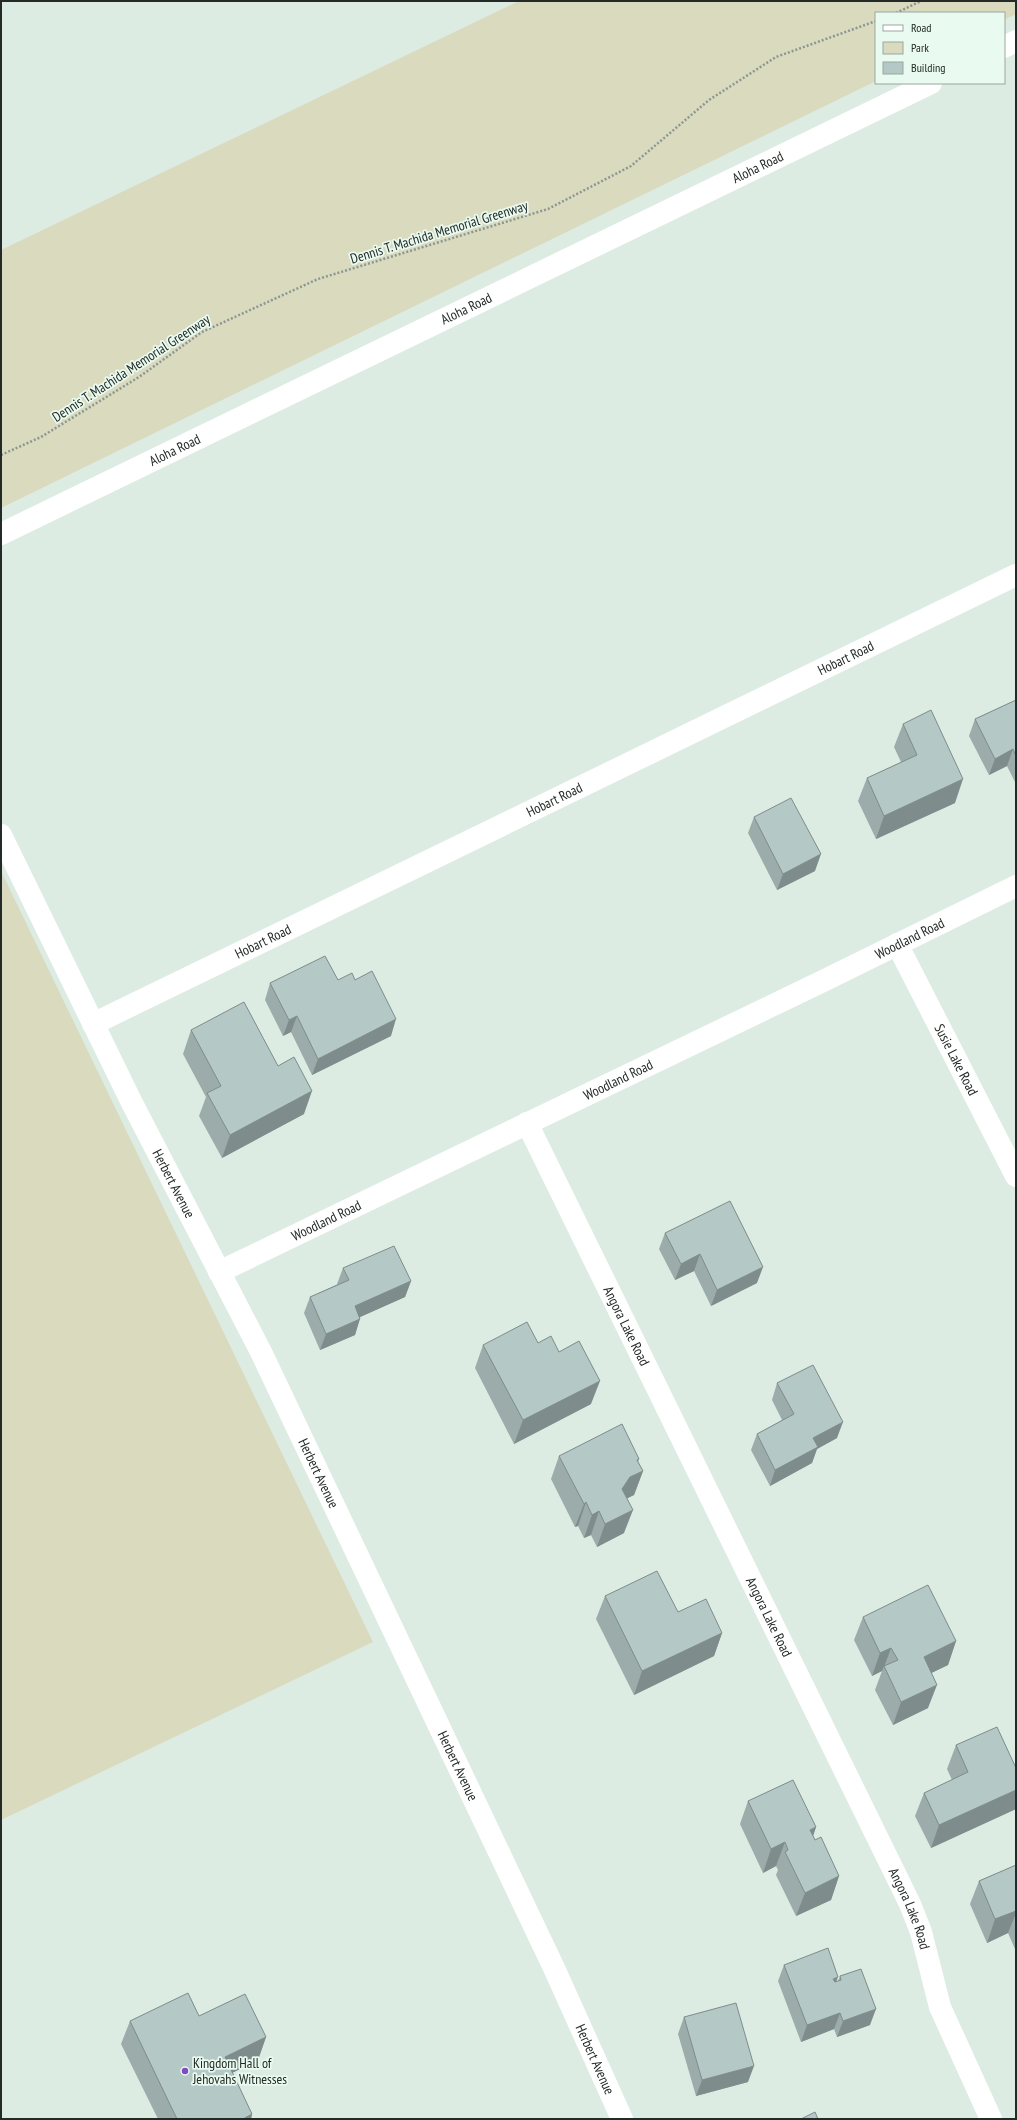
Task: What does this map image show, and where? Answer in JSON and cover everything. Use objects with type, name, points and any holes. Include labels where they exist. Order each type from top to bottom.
[{"type":"street","points":[[1005,46],[1016,41]]},
{"type":"street","name":"Aloha Road","points":[[1,534],[929,84]]},
{"type":"street","name":"Hobart Road","points":[[93,1024],[1016,575]]},
{"type":"street","name":"Herbert Avenue","points":[[1,835],[93,1024],[264,1359],[554,1968],[622,2119]]},
{"type":"street","name":"Woodland Road","points":[[219,1272],[1016,886]]},
{"type":"street","name":"Susie Lake Road","points":[[898,944],[1016,1176]]},
{"type":"street","name":"Angora Lake Road","points":[[527,1123],[910,1904],[922,1932],[940,2007],[991,2119]]},
{"type":"path","points":[[898,12],[921,1]]},
{"type":"path","name":"Dennis T. Machida Memorial Greenway","points":[[1,455],[41,437],[139,377],[202,332],[318,279],[548,209],[631,166],[709,100],[776,57],[875,21]]},
{"type":"green space","points":[[519,1],[1016,1],[1016,14],[1005,20],[1005,12],[875,12],[875,81],[1,508],[1,250]]},
{"type":"green space","points":[[1,871],[373,1642],[1,1820]]},
{"type":"building","points":[[1016,700],[1016,756],[1013,749],[995,759],[975,719]]},
{"type":"building","points":[[931,710],[963,779],[884,816],[867,778],[917,755],[903,724]]},
{"type":"building","points":[[791,798],[821,854],[783,874],[754,817]]},
{"type":"building","points":[[325,956],[338,980],[352,973],[355,980],[372,971],[396,1019],[318,1059],[297,1016],[289,1020],[270,983]]},
{"type":"building","points":[[244,1002],[278,1066],[294,1057],[312,1091],[230,1135],[207,1093],[221,1086],[191,1030]]},
{"type":"building","points":[[730,1201],[763,1267],[717,1290],[700,1254],[681,1264],[665,1233]]},
{"type":"building","points":[[394,1246],[411,1281],[355,1306],[360,1319],[326,1334],[310,1297],[349,1280],[343,1268]]},
{"type":"building","points":[[527,1322],[538,1343],[551,1336],[559,1352],[579,1341],[600,1381],[523,1420],[483,1345]]},
{"type":"building","points":[[813,1365],[843,1422],[813,1438],[818,1447],[775,1470],[757,1434],[794,1414],[777,1383]]},
{"type":"building","points":[[622,1424],[639,1459],[637,1460],[643,1471],[630,1477],[622,1489],[633,1510],[605,1524],[599,1511],[592,1515],[586,1502],[584,1504],[559,1456]]},
{"type":"building","points":[[657,1571],[678,1612],[706,1599],[722,1633],[642,1671],[605,1596]]},
{"type":"building","points":[[928,1585],[956,1641],[924,1657],[937,1685],[901,1702],[884,1666],[898,1660],[891,1648],[880,1653],[863,1617]]},
{"type":"building","points":[[997,1727],[1016,1768],[1016,1790],[939,1825],[924,1793],[968,1772],[956,1745]]},
{"type":"building","points":[[793,1780],[816,1827],[810,1830],[815,1840],[821,1837],[839,1876],[805,1893],[785,1852],[788,1850],[785,1842],[771,1849],[748,1801]]},
{"type":"building","points":[[1016,1865],[1016,1911],[995,1919],[979,1881]]},
{"type":"building","points":[[828,1948],[838,1977],[833,1979],[835,1982],[841,1980],[840,1976],[861,1969],[876,2009],[843,2021],[840,2013],[807,2025],[784,1965]]},
{"type":"building","name":"Kingdom Hall of Jehovahs Witnesses","points":[[188,1993],[199,2016],[245,1994],[266,2037],[225,2057],[252,2114],[243,2119],[177,2119],[130,2021]]},
{"type":"building","points":[[736,2003],[754,2066],[702,2080],[684,2017]]},
{"type":"building","points":[[815,2112],[818,2119],[801,2119]]},
{"type":"place","name":"Kingdom Hall of Jehovahs Witnesses","points":[[185,2071]]}]
